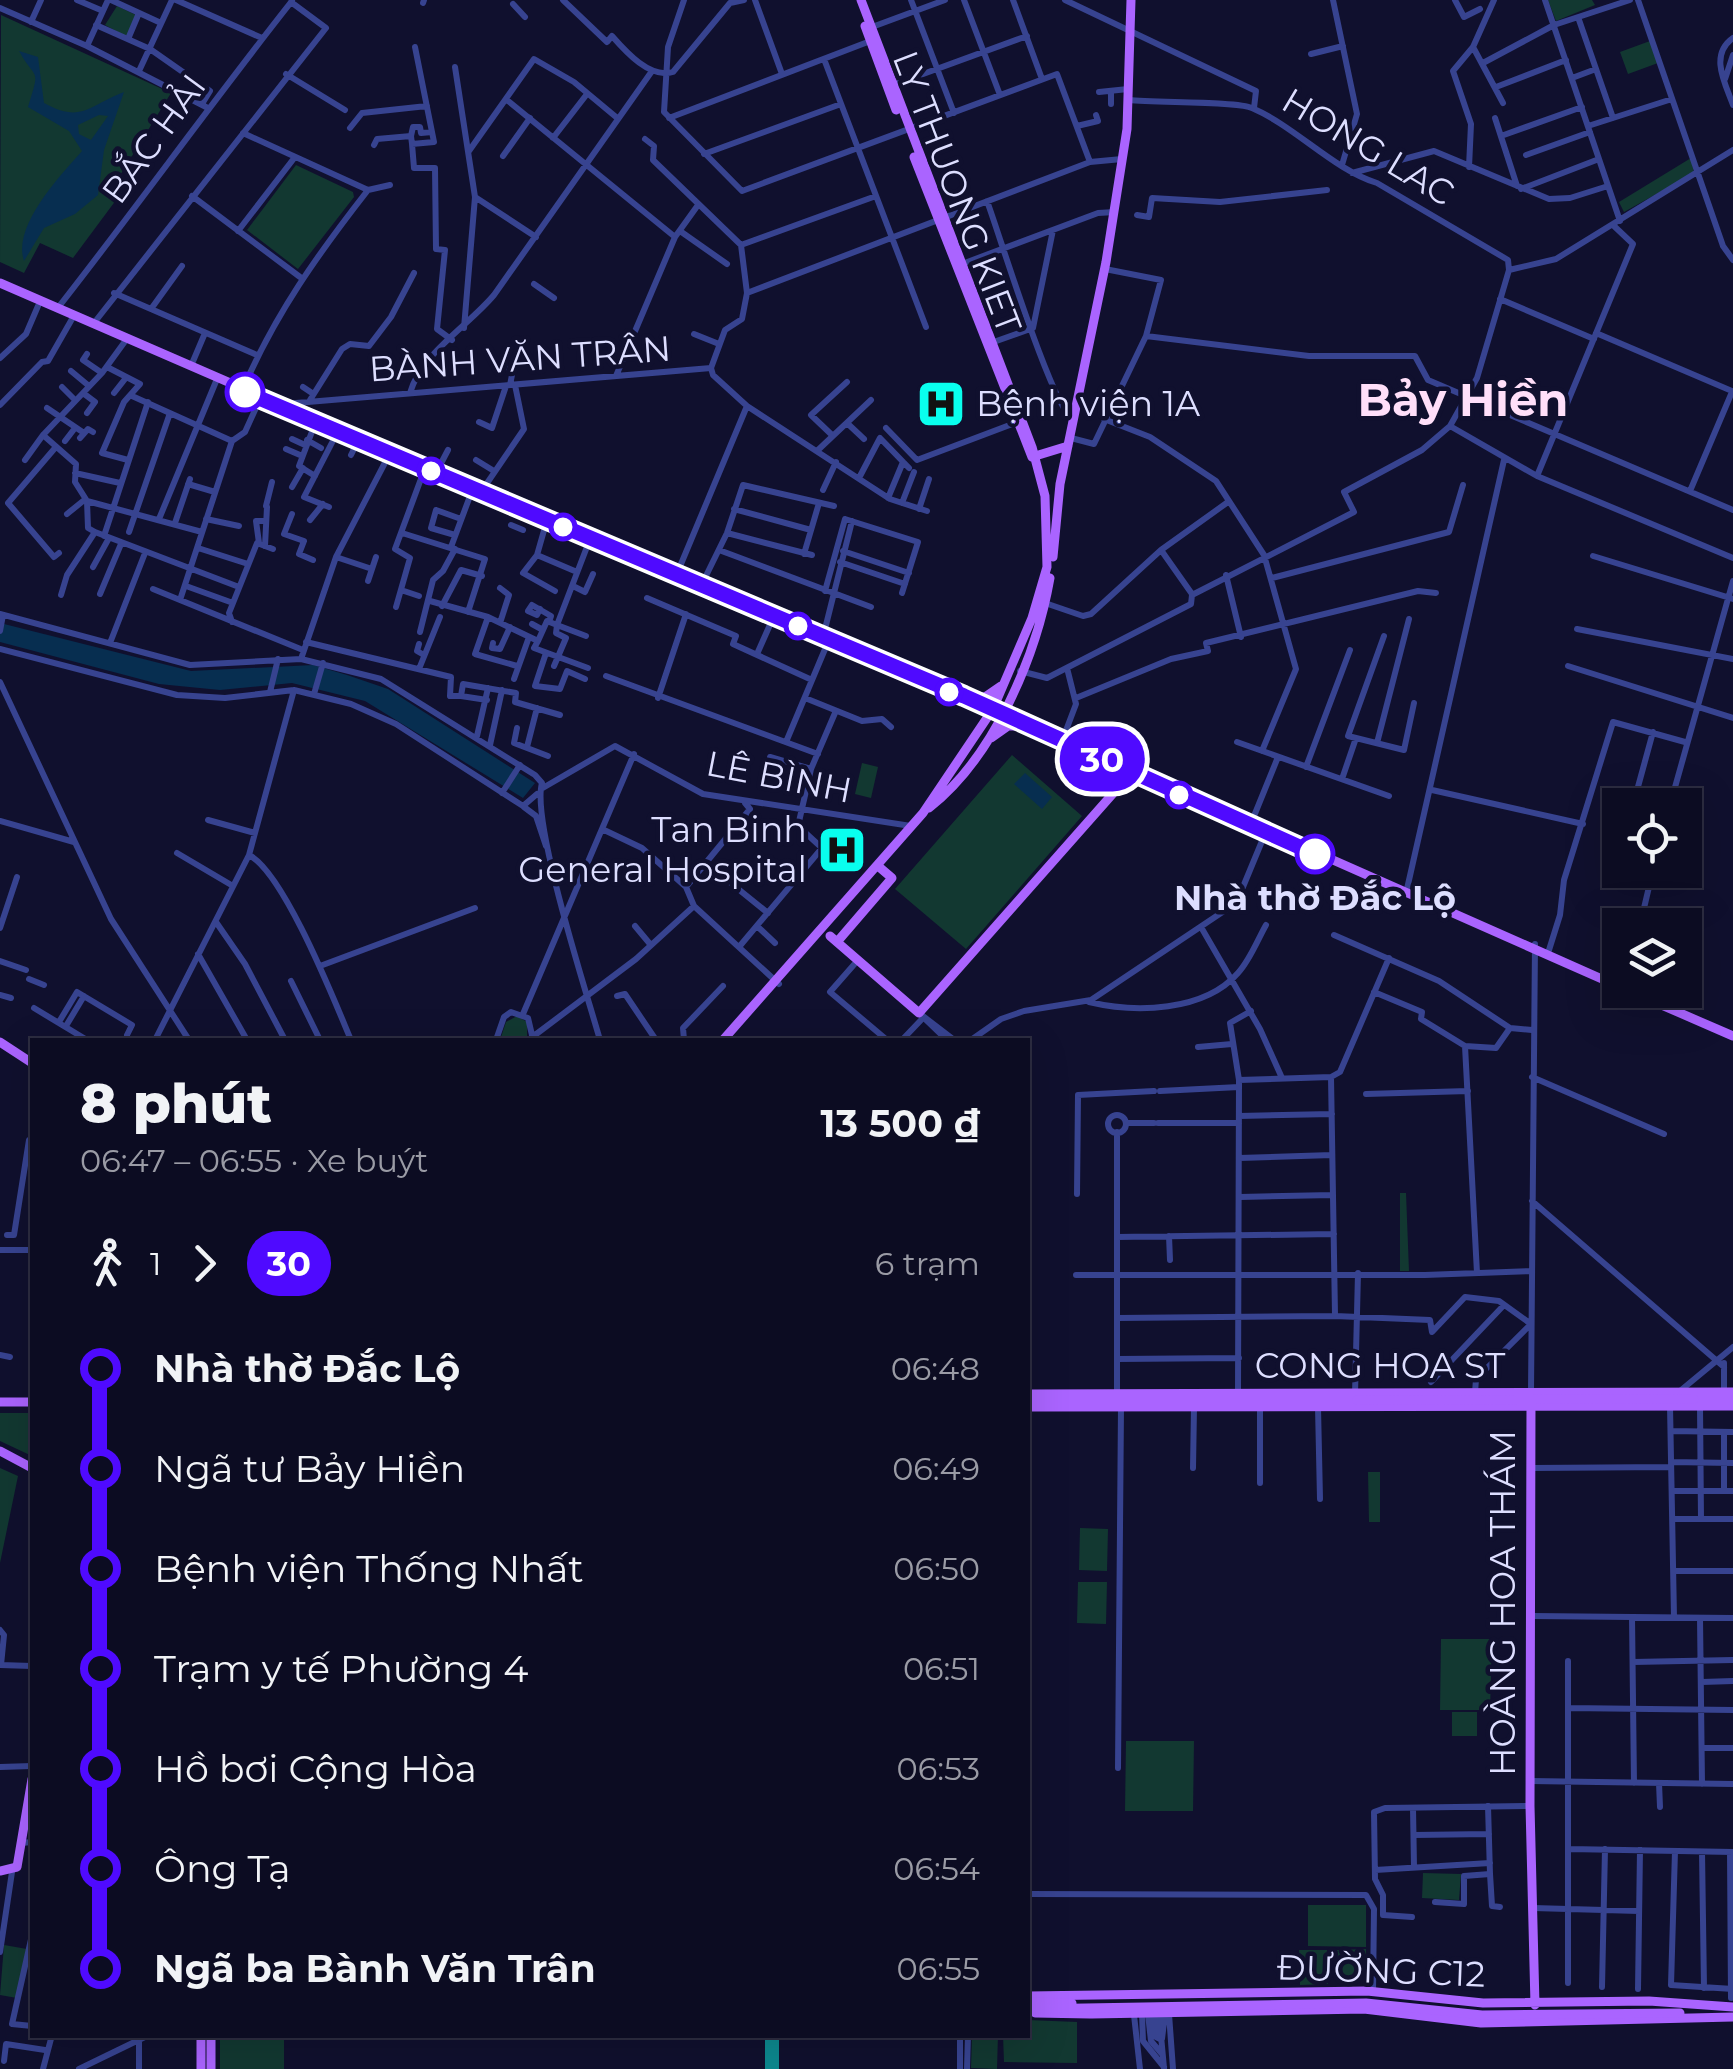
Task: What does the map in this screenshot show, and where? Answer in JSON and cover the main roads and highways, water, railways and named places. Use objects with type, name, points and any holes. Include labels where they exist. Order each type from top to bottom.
[{"type":"main road","name":"LY THUONG KIET","points":[[858,0],[940,215]]},
{"type":"main road","points":[[963,698],[985,697],[1006,689],[1020,672],[1044,604],[1060,484],[1105,268],[1122,159],[1131,0]]},
{"type":"main road","name":"LY THUONG KIET","points":[[873,40],[894,85],[908,131]]},
{"type":"main road","points":[[940,215],[946,232]]},
{"type":"main road","points":[[940,215],[946,232]]},
{"type":"main road","name":"LY THUONG KIET","points":[[946,232],[962,264],[1015,423],[1032,457]]},
{"type":"main road","name":"LY THUONG KIET","points":[[946,232],[988,344]]},
{"type":"main road","points":[[0,286],[38,306],[126,340]]},
{"type":"main road","points":[[0,286],[826,638],[1602,976]]},
{"type":"main road","points":[[923,813],[950,788],[979,750],[1006,689],[1043,585],[1048,552],[1043,492],[988,344]]},
{"type":"main road","points":[[1032,457],[1070,442]]},
{"type":"main road","points":[[1043,492],[1050,480],[1060,484]]},
{"type":"main road","points":[[1043,492],[1058,497]]},
{"type":"main road","points":[[1006,689],[1013,710],[1029,727]]},
{"type":"main road","points":[[963,698],[975,716],[973,739]]},
{"type":"main road","points":[[729,1038],[913,826],[973,739],[996,713]]},
{"type":"main road","points":[[979,750],[1008,726],[1029,727]]},
{"type":"main road","points":[[1112,763],[1119,786]]},
{"type":"main road","points":[[777,982],[820,938],[833,939],[921,1016],[1132,772]]},
{"type":"main road","points":[[1193,798],[1495,929]]},
{"type":"main road","points":[[833,939],[892,878],[878,866]]},
{"type":"main road","points":[[852,897],[865,909]]},
{"type":"main road","points":[[833,939],[840,910]]},
{"type":"main road","points":[[1534,946],[1602,976]]},
{"type":"main road","points":[[1671,1008],[1733,1033]]},
{"type":"main road","points":[[1680,1008],[1733,1033]]},
{"type":"main road","points":[[0,1042],[30,1061]]},
{"type":"main road","name":"CONG HOA ST","points":[[1030,1400],[1678,1392],[1731,1397]]},
{"type":"main road","points":[[1496,1393],[1497,1406]]},
{"type":"main road","name":"HOÀNG HOA THÁM","points":[[1531,1393],[1530,1806],[1536,2022]]},
{"type":"main road","points":[[1566,1393],[1567,1406]]},
{"type":"main road","name":"CONG HOA ST","points":[[1030,1400],[1117,1394],[1356,1397]]},
{"type":"main road","points":[[1356,1397],[1697,1403]]},
{"type":"main road","name":"CONG HOA ST","points":[[1030,1400],[1121,1407],[1670,1406],[1731,1397]]},
{"type":"main road","points":[[0,1402],[30,1402]]},
{"type":"main road","points":[[0,1451],[30,1467]]},
{"type":"main road","points":[[6,1871],[17,1867],[27,1842],[30,1804]]},
{"type":"main road","name":"ĐƯỜNG C12","points":[[1030,2005],[1090,1997],[1373,1992],[1535,2003],[1649,2000],[1733,2017]]},
{"type":"main road","points":[[1256,2013],[1259,1994]]},
{"type":"main road","name":"ĐƯỜNG C12","points":[[1030,2005],[1091,2014],[1364,2009],[1481,2023],[1701,2011],[1732,1996]]},
{"type":"main road","points":[[1090,1997],[1091,2014]]},
{"type":"main road","points":[[1134,1998],[1153,2014]]},
{"type":"main road","points":[[1153,2014],[1154,1998]]},
{"type":"main road","points":[[1030,2005],[1366,2003],[1482,2016],[1701,2011]]},
{"type":"main road","points":[[201,2038],[201,2069]]},
{"type":"main road","points":[[211,2038],[211,2069]]},
{"type":"water","points":[[19,51],[38,57],[44,103],[57,109],[85,110],[124,92],[104,150],[98,195],[75,214],[44,228],[24,261],[22,247],[31,217],[82,151],[69,131],[28,107],[35,79]],"holes":[[[99,115],[108,116],[91,140],[79,134],[78,125]]]},
{"type":"water","points":[[0,623],[191,671],[313,665],[347,675],[388,689],[535,783],[523,798],[365,701],[292,683],[220,690],[159,684],[0,642]]},
{"type":"water","points":[[1025,773],[1052,797],[1042,809],[1014,784]]},
{"type":"place","name":"Bệnh viện 1A","points":[[941,404]]},
{"type":"place","name":"Tan Binh General Hospital","points":[[842,850]]},
{"type":"place","name":"Nhà thờ Đắc Lộ","points":[[1315,854]]},
{"type":"district","name":"Bảy Hiền","points":[[1463,400]]}]
